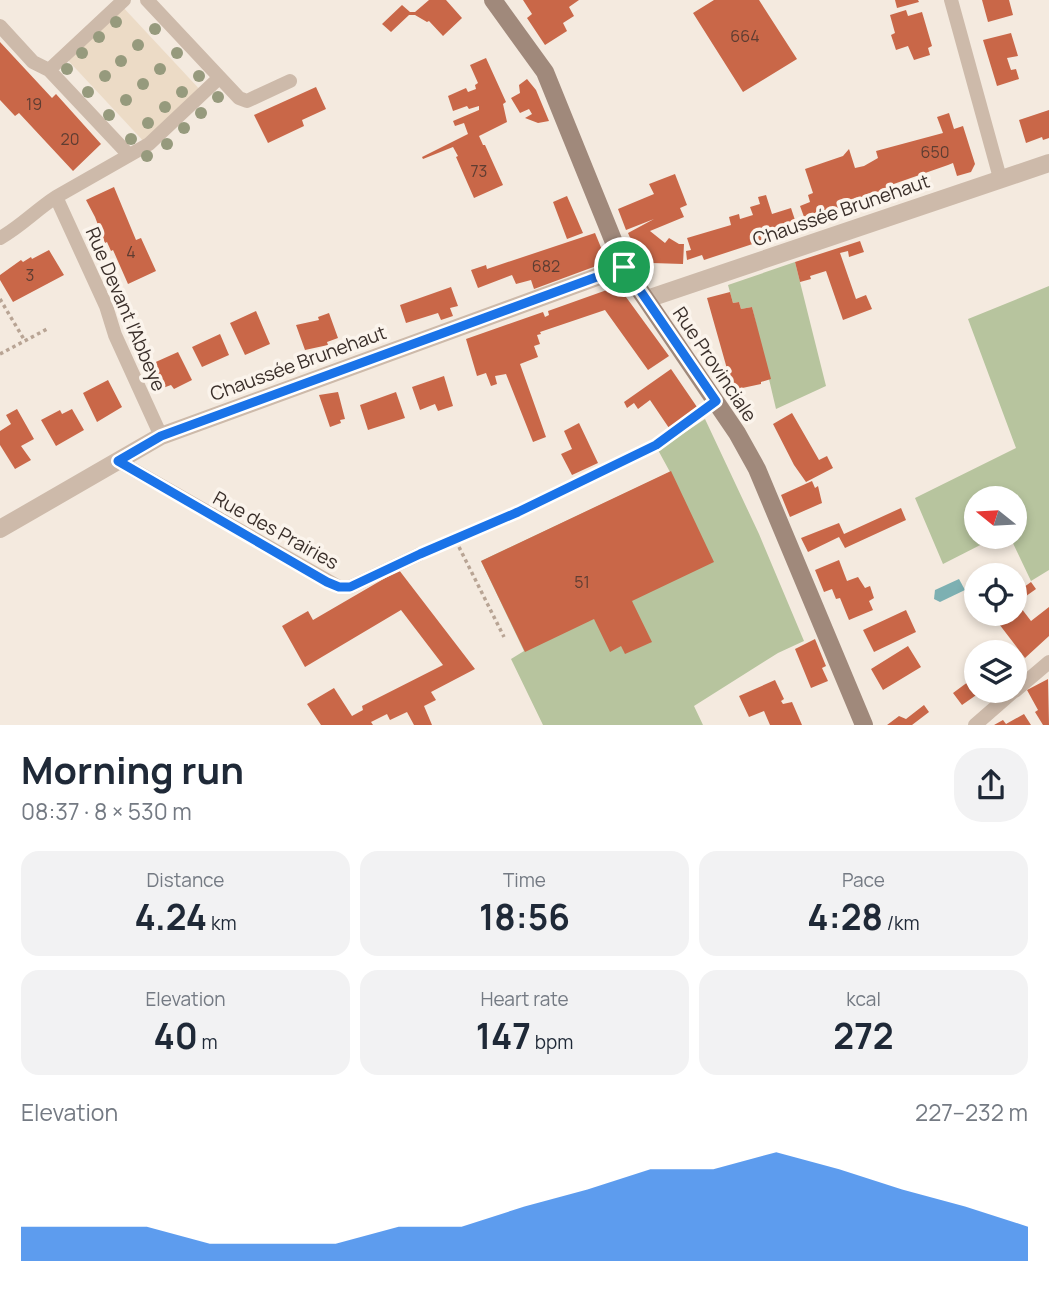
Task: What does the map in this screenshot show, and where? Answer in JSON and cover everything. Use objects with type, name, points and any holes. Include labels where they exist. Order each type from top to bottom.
[{"type":"main road","name":"Rue Provinciale","points":[[493,0],[545,72],[624,267],[716,401],[757,469],[864,725]]},
{"type":"street","points":[[49,70],[124,0]]},
{"type":"street","points":[[147,0],[239,99],[247,101],[290,81]]},
{"type":"street","points":[[951,0],[1000,178]]},
{"type":"street","points":[[0,26],[33,62],[49,70],[129,155]]},
{"type":"street","points":[[0,238],[56,197],[149,144],[219,78]]},
{"type":"street","name":"Chaussée Brunehaut","points":[[647,299],[1049,163]]},
{"type":"street","name":"Rue Devant l'Abbeye","points":[[56,197],[161,436]]},
{"type":"street","name":"Chaussée Brunehaut","points":[[0,529],[161,436],[624,267]]},
{"type":"street","name":"Rue des Prairies","points":[[118,461],[339,587],[350,587],[420,554]]},
{"type":"street","points":[[1027,681],[1049,662]]},
{"type":"street","points":[[975,725],[1001,703]]},
{"type":"lane","points":[[420,554],[518,512],[656,445],[716,401]]},
{"type":"path","points":[[0,299],[24,341]]},
{"type":"path","points":[[0,354],[49,328]]},
{"type":"path","points":[[455,539],[504,637]]},
{"type":"green space","points":[[795,262],[826,386],[776,409],[752,307],[741,309],[739,302],[733,303],[728,285]]},
{"type":"green space","points":[[1049,286],[1049,570],[1031,581],[1027,563],[1022,563],[1016,550],[1027,550],[1027,486],[964,486],[964,550],[970,550],[943,564],[915,498],[1016,448],[968,319]]},
{"type":"green space","points":[[705,419],[759,534],[804,641],[778,653],[694,706],[703,725],[543,725],[511,659],[524,651],[481,561],[670,472],[658,450]]},
{"type":"shaded area","points":[[120,4],[203,93],[147,145],[64,56]]},
{"type":"water","points":[[959,579],[964,588],[940,602],[934,599],[935,590]]},
{"type":"building","points":[[429,0],[446,0],[462,18],[443,36],[429,21],[415,15],[409,15],[391,32],[382,24],[402,5],[410,12],[415,12]]},
{"type":"building","points":[[523,0],[579,0],[569,7],[574,16],[563,23],[567,31],[545,45],[527,18],[532,14]]},
{"type":"building","points":[[714,0],[759,0],[797,59],[743,92],[693,13]]},
{"type":"building","points":[[895,0],[918,0],[919,2],[897,8]]},
{"type":"building","points":[[982,0],[1009,0],[1013,15],[988,22]]},
{"type":"building","points":[[906,10],[908,16],[922,12],[932,46],[928,48],[930,55],[914,60],[908,46],[896,50],[891,35],[895,33],[890,15]]},
{"type":"building","points":[[1011,33],[1018,56],[1007,58],[1011,70],[1016,69],[1019,79],[997,86],[983,40]]},
{"type":"building","points":[[0,42],[52,98],[56,94],[101,144],[73,171],[19,113],[15,116],[0,100]]},
{"type":"building","points":[[486,58],[506,102],[503,104],[507,122],[479,136],[503,185],[474,198],[453,147],[423,159],[422,157],[468,134],[464,123],[455,126],[453,121],[479,110],[479,106],[469,109],[467,106],[453,111],[448,96],[466,88],[468,92],[476,89],[475,85],[478,83],[470,65]]},
{"type":"building","points":[[527,79],[536,90],[549,121],[538,123],[525,118],[532,114],[529,109],[520,113],[511,98],[520,93],[519,85]]},
{"type":"building","points":[[316,87],[326,109],[302,120],[304,126],[268,143],[254,115]]},
{"type":"building","points":[[1049,110],[1049,138],[1043,140],[1042,137],[1026,143],[1019,120]]},
{"type":"building","points":[[949,113],[954,129],[963,126],[975,164],[971,172],[957,176],[953,163],[888,186],[892,197],[883,203],[807,225],[800,206],[810,202],[808,195],[813,193],[805,169],[843,156],[849,149],[855,168],[864,166],[878,158],[876,151],[943,133],[937,117]]},
{"type":"building","points":[[675,174],[687,205],[680,208],[684,217],[650,231],[665,243],[669,238],[684,244],[683,264],[652,263],[637,254],[628,233],[654,219],[626,230],[618,209],[654,194],[649,184]]},
{"type":"building","points":[[114,187],[136,240],[141,238],[156,271],[128,284],[113,250],[105,243],[86,200]]},
{"type":"building","points":[[766,195],[772,214],[791,208],[798,229],[704,260],[702,255],[687,260],[686,251],[691,250],[687,238],[731,225],[729,217],[739,214],[740,219],[753,215],[750,207],[760,204],[758,197]]},
{"type":"building","points":[[567,196],[583,233],[567,239],[553,202]]},
{"type":"building","points":[[595,233],[607,262],[534,289],[531,280],[516,284],[512,275],[478,288],[471,270],[486,265],[487,269]]},
{"type":"building","points":[[860,241],[864,252],[849,257],[848,251],[840,253],[856,299],[866,295],[872,309],[843,320],[826,271],[800,282],[795,262]]},
{"type":"building","points":[[49,250],[64,275],[13,302],[0,280],[0,275],[21,260],[23,262],[31,257],[32,259]]},
{"type":"building","points":[[618,286],[669,356],[648,370],[605,310],[540,332],[541,334],[537,335],[540,344],[534,346],[538,357],[520,364],[546,437],[533,442],[506,374],[495,376],[497,384],[491,386],[486,373],[477,376],[466,339],[543,312],[545,317],[549,315],[548,311]]},
{"type":"building","points":[[451,287],[458,306],[450,308],[453,316],[441,320],[438,313],[406,323],[400,305]]},
{"type":"building","points":[[730,292],[733,303],[739,302],[741,309],[752,307],[771,379],[733,390],[707,298]]},
{"type":"building","points":[[256,311],[270,344],[245,355],[230,323]]},
{"type":"building","points":[[329,313],[338,338],[327,342],[328,345],[305,350],[296,325],[319,320],[318,317]]},
{"type":"building","points":[[220,334],[229,355],[202,367],[192,347]]},
{"type":"building","points":[[178,352],[192,380],[174,389],[171,385],[160,389],[149,365]]},
{"type":"building","points":[[671,369],[697,407],[669,428],[650,400],[638,409],[634,403],[627,408],[624,402]]},
{"type":"building","points":[[444,376],[453,406],[438,411],[435,404],[420,410],[412,387]]},
{"type":"building","points":[[108,380],[122,407],[97,422],[83,393]]},
{"type":"building","points":[[338,392],[345,419],[330,427],[319,395]]},
{"type":"building","points":[[396,392],[405,418],[368,430],[360,405]]},
{"type":"building","points":[[17,409],[34,439],[21,446],[31,460],[15,469],[0,445],[0,431],[11,424],[6,415]]},
{"type":"building","points":[[72,409],[84,430],[56,446],[41,420],[60,410],[62,414]]},
{"type":"building","points":[[792,413],[819,460],[827,456],[833,468],[806,482],[773,424]]},
{"type":"building","points":[[579,423],[598,463],[572,475],[561,454],[572,449],[564,431]]},
{"type":"building","points":[[671,471],[714,562],[632,601],[652,642],[625,654],[621,646],[610,652],[594,619],[525,652],[481,561]]},
{"type":"building","points":[[812,481],[815,488],[818,486],[822,503],[790,517],[781,495]]},
{"type":"building","points":[[901,508],[906,520],[845,548],[839,537],[808,552],[801,538],[839,523],[844,534]]},
{"type":"building","points":[[839,560],[847,581],[858,577],[865,588],[870,586],[874,598],[869,601],[873,610],[849,620],[840,598],[836,599],[832,589],[824,592],[815,570]]},
{"type":"building","points":[[399,570],[475,669],[431,692],[436,700],[424,706],[432,725],[414,725],[407,712],[390,720],[387,714],[371,722],[373,725],[321,725],[307,704],[334,688],[352,716],[363,710],[362,706],[443,665],[401,610],[305,667],[282,626],[308,611],[313,620]]},
{"type":"building","points":[[1031,582],[1036,589],[1027,595],[1027,585]]},
{"type":"building","points":[[1049,607],[1049,636],[1027,656],[1027,640],[1011,640],[1001,626],[1027,626],[1027,616],[1031,621]]},
{"type":"building","points":[[906,610],[916,632],[874,652],[863,630]]},
{"type":"building","points":[[815,639],[826,666],[822,668],[828,681],[811,688],[795,649]]},
{"type":"building","points":[[908,646],[921,667],[883,690],[871,669]]},
{"type":"building","points":[[1048,679],[1049,725],[1043,725],[1027,690]]},
{"type":"building","points":[[775,680],[784,699],[781,701],[783,704],[792,702],[802,725],[770,725],[764,711],[749,717],[739,696]]},
{"type":"building","points":[[964,685],[965,703],[962,705],[953,693]]},
{"type":"building","points":[[924,705],[929,712],[912,725],[887,725],[899,716],[906,719]]},
{"type":"building","points":[[1024,714],[1031,725],[994,725],[1003,720],[1006,724]]},
{"type":"route","points":[[624,267],[716,401],[656,445],[518,512],[394,565],[350,587],[339,587],[327,582],[118,461],[161,436],[624,267]]}]
